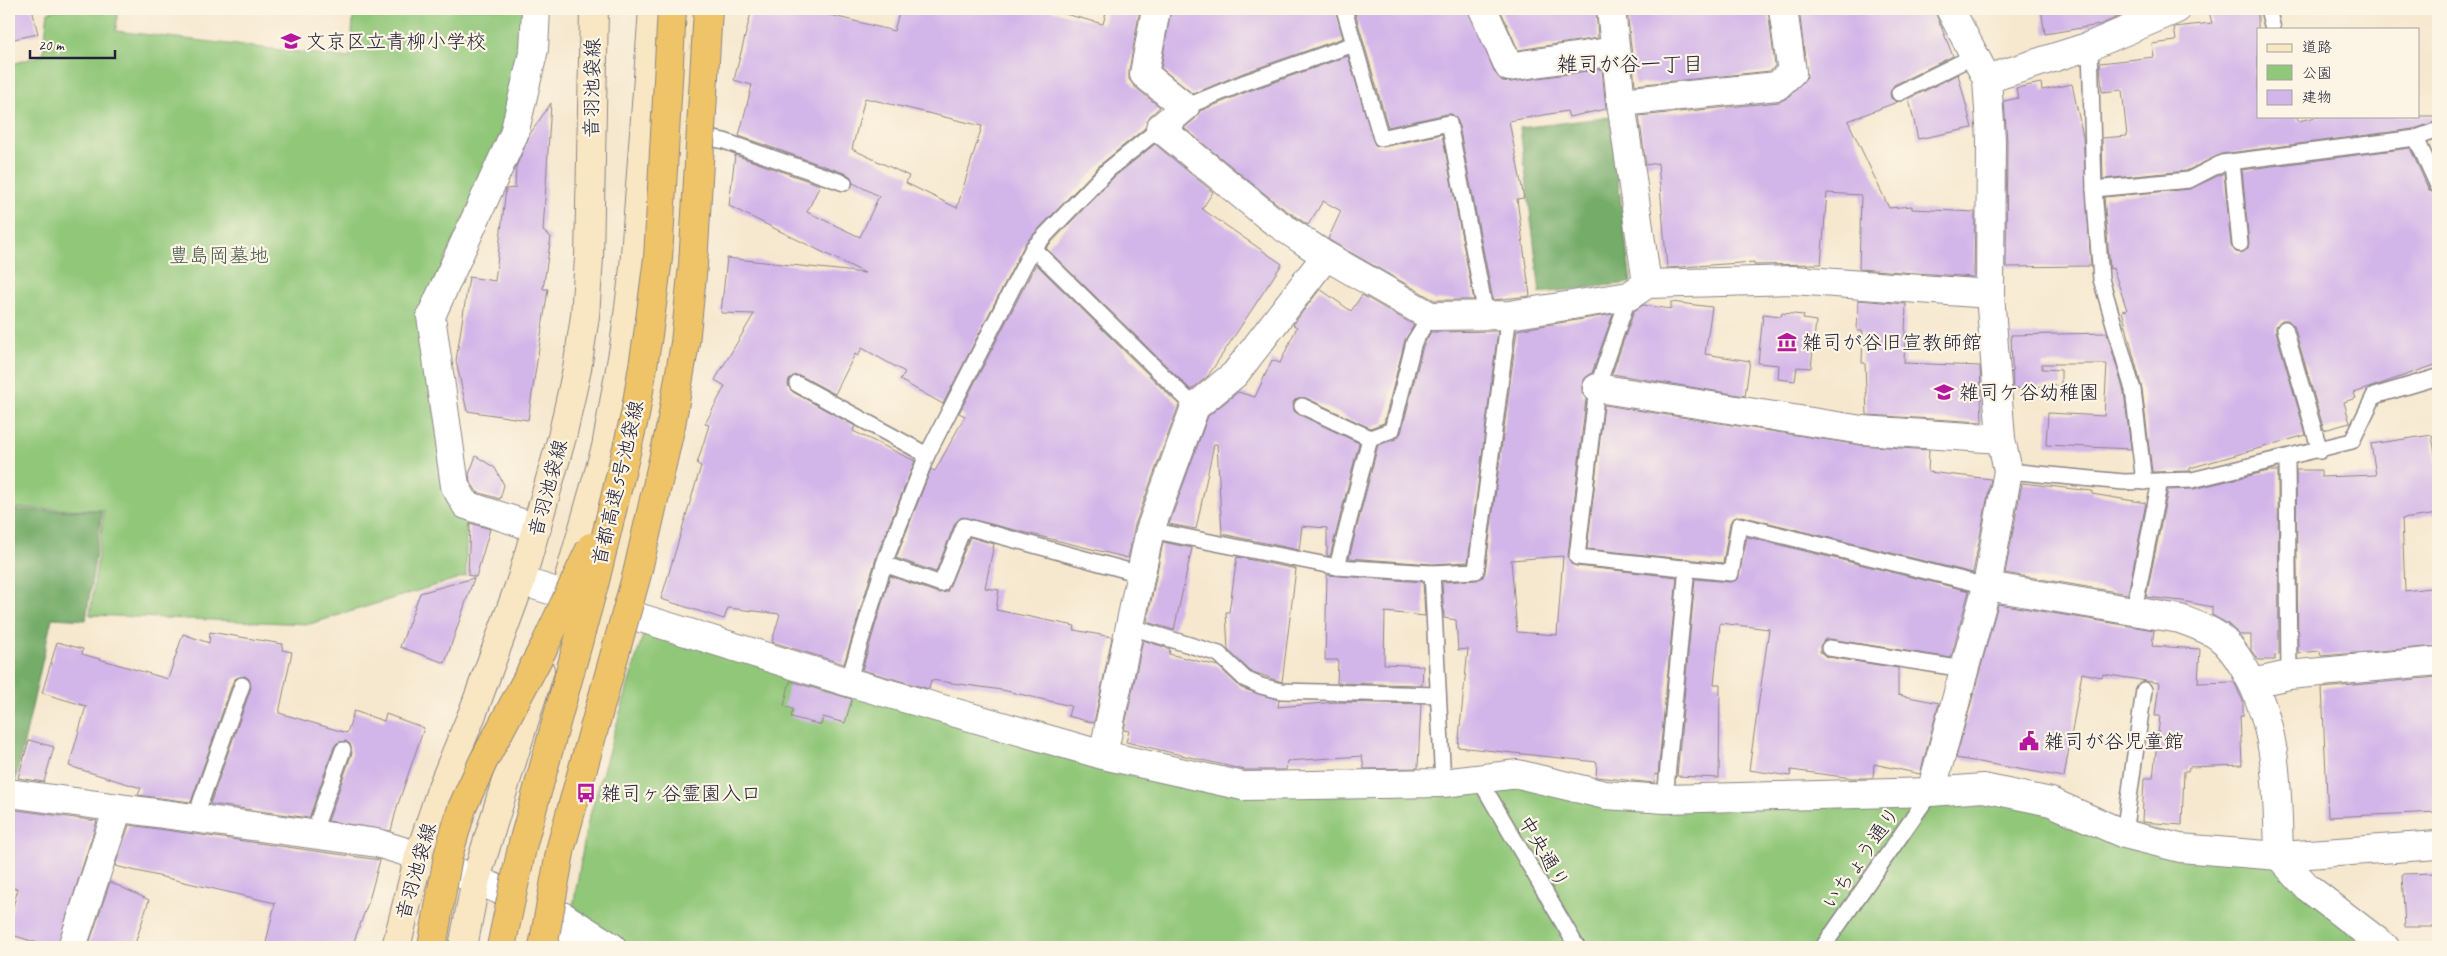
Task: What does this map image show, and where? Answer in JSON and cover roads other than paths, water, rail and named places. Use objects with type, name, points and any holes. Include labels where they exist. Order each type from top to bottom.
[{"type":"highway","name":"首都高速5号池袋線","points":[[501,947],[522,843],[619,488],[635,415],[658,258],[672,9]]},
{"type":"highway","name":"首都高速5号池袋線","points":[[543,947],[561,847],[637,574],[671,425],[685,343],[693,265],[708,9]]},
{"type":"highway","points":[[432,947],[448,856],[462,808],[483,762],[545,645],[619,488]]},
{"type":"main road","name":"音羽池袋線","points":[[396,947],[419,856],[442,787],[473,712],[521,581],[562,437],[577,369],[585,316],[589,258],[594,9]]},
{"type":"main road","points":[[463,947],[476,879],[512,757],[565,594],[606,447],[624,347],[634,268],[653,9]]},
{"type":"main road","points":[[520,947],[528,901],[610,607],[648,459],[666,370],[676,277],[694,9]]},
{"type":"street","points":[[536,9],[534,49],[514,134],[432,316],[455,486],[466,505],[537,528]]},
{"type":"street","points":[[1156,9],[1144,74],[1185,107],[1160,128],[1271,219],[1326,256],[1430,316],[1498,315],[1638,290],[1793,280],[1990,294]]},
{"type":"street","points":[[1483,9],[1508,67],[1615,51]]},
{"type":"street","points":[[1611,9],[1638,290]]},
{"type":"street","points":[[1621,102],[1776,86],[1792,72],[1783,9]]},
{"type":"street","points":[[1931,792],[1987,586],[2008,471],[2002,439],[1990,294],[1991,140],[1980,67],[1950,9]]},
{"type":"street","points":[[1980,67],[2090,46],[2177,9]]},
{"type":"street","points":[[1104,755],[1150,530],[1195,407],[1234,374],[1326,256]]},
{"type":"street","points":[[1597,388],[1862,430],[2002,439]]},
{"type":"street","points":[[521,581],[848,682],[1104,755],[1243,786],[1443,783],[1478,777],[1518,774],[1605,795],[1665,798],[1931,792],[1983,788],[2029,796],[2069,809],[2124,834],[2180,848],[2279,856],[2438,845]]},
{"type":"street","points":[[1987,586],[2180,619],[2202,627],[2219,637],[2234,652],[2253,683],[2270,726],[2277,768],[2279,856],[2307,887],[2384,947]]},
{"type":"street","points":[[2253,683],[2289,675],[2438,661]]},
{"type":"street","points":[[9,793],[377,842],[419,856],[564,917],[612,947]]},
{"type":"street","points":[[72,947],[118,808]]},
{"type":"street","points":[[563,947],[564,917]]},
{"type":"lane","points":[[1150,530],[1337,567],[1432,573],[1476,571],[1498,315],[1448,123],[1381,138],[1344,9]]},
{"type":"lane","points":[[2268,9],[2273,28]]},
{"type":"lane","points":[[1185,107],[1246,82],[1354,44]]},
{"type":"lane","points":[[2090,46],[2094,190],[2101,279],[2134,390],[2144,482]]},
{"type":"lane","points":[[1899,93],[1980,67]]},
{"type":"lane","points":[[848,682],[884,564],[927,455],[1033,248],[1108,170],[1160,128]]},
{"type":"lane","points":[[2094,190],[2189,180],[2222,163],[2416,138],[2438,130]]},
{"type":"lane","points":[[687,133],[724,141],[844,183]]},
{"type":"lane","points":[[2416,138],[2438,186]]},
{"type":"lane","points":[[2232,162],[2240,244]]},
{"type":"lane","points":[[1033,248],[1195,407]]},
{"type":"lane","points":[[1638,290],[1597,388],[1577,557],[1731,573],[1739,525],[1987,586]]},
{"type":"lane","points":[[1302,406],[1370,438],[1392,430],[1414,342],[1430,316]]},
{"type":"lane","points":[[2285,329],[2320,451]]},
{"type":"lane","points":[[2008,471],[2124,482],[2192,480],[2320,451],[2352,441],[2374,396],[2438,377]]},
{"type":"lane","points":[[797,384],[927,455]]},
{"type":"lane","points":[[1337,567],[1370,438]]},
{"type":"lane","points":[[2288,458],[2289,675]]},
{"type":"lane","points":[[2134,610],[2160,481]]},
{"type":"lane","points":[[884,564],[941,584],[964,526],[1140,574]]},
{"type":"lane","points":[[1665,798],[1687,567]]},
{"type":"lane","points":[[1432,573],[1443,783]]},
{"type":"lane","points":[[1131,627],[1219,654],[1245,679],[1280,691],[1438,695]]},
{"type":"lane","points":[[1829,648],[1964,669]]},
{"type":"lane","points":[[196,818],[242,685]]},
{"type":"lane","points":[[2124,834],[2144,690]]},
{"type":"lane","points":[[313,834],[342,750]]},
{"type":"lane","name":"中央通り","points":[[1478,777],[1577,947]]},
{"type":"lane","name":"いちょう通り","points":[[1823,947],[1931,792]]},
{"type":"place","name":"文京区立青柳小学校","points":[[291,41]]},
{"type":"place","name":"雑司が谷旧宣教師館","points":[[1787,342]]},
{"type":"place","name":"雑司ケ谷幼稚園","points":[[1944,392]]},
{"type":"place","name":"雑司が谷児童館","points":[[2029,741]]},
{"type":"place","name":"雑司ヶ谷霊園入口","points":[[586,793]]},
{"type":"district","name":"雑司が谷一丁目","points":[[1630,64]]},
{"type":"park label","name":"豊島岡墓地","points":[[219,255]]}]
